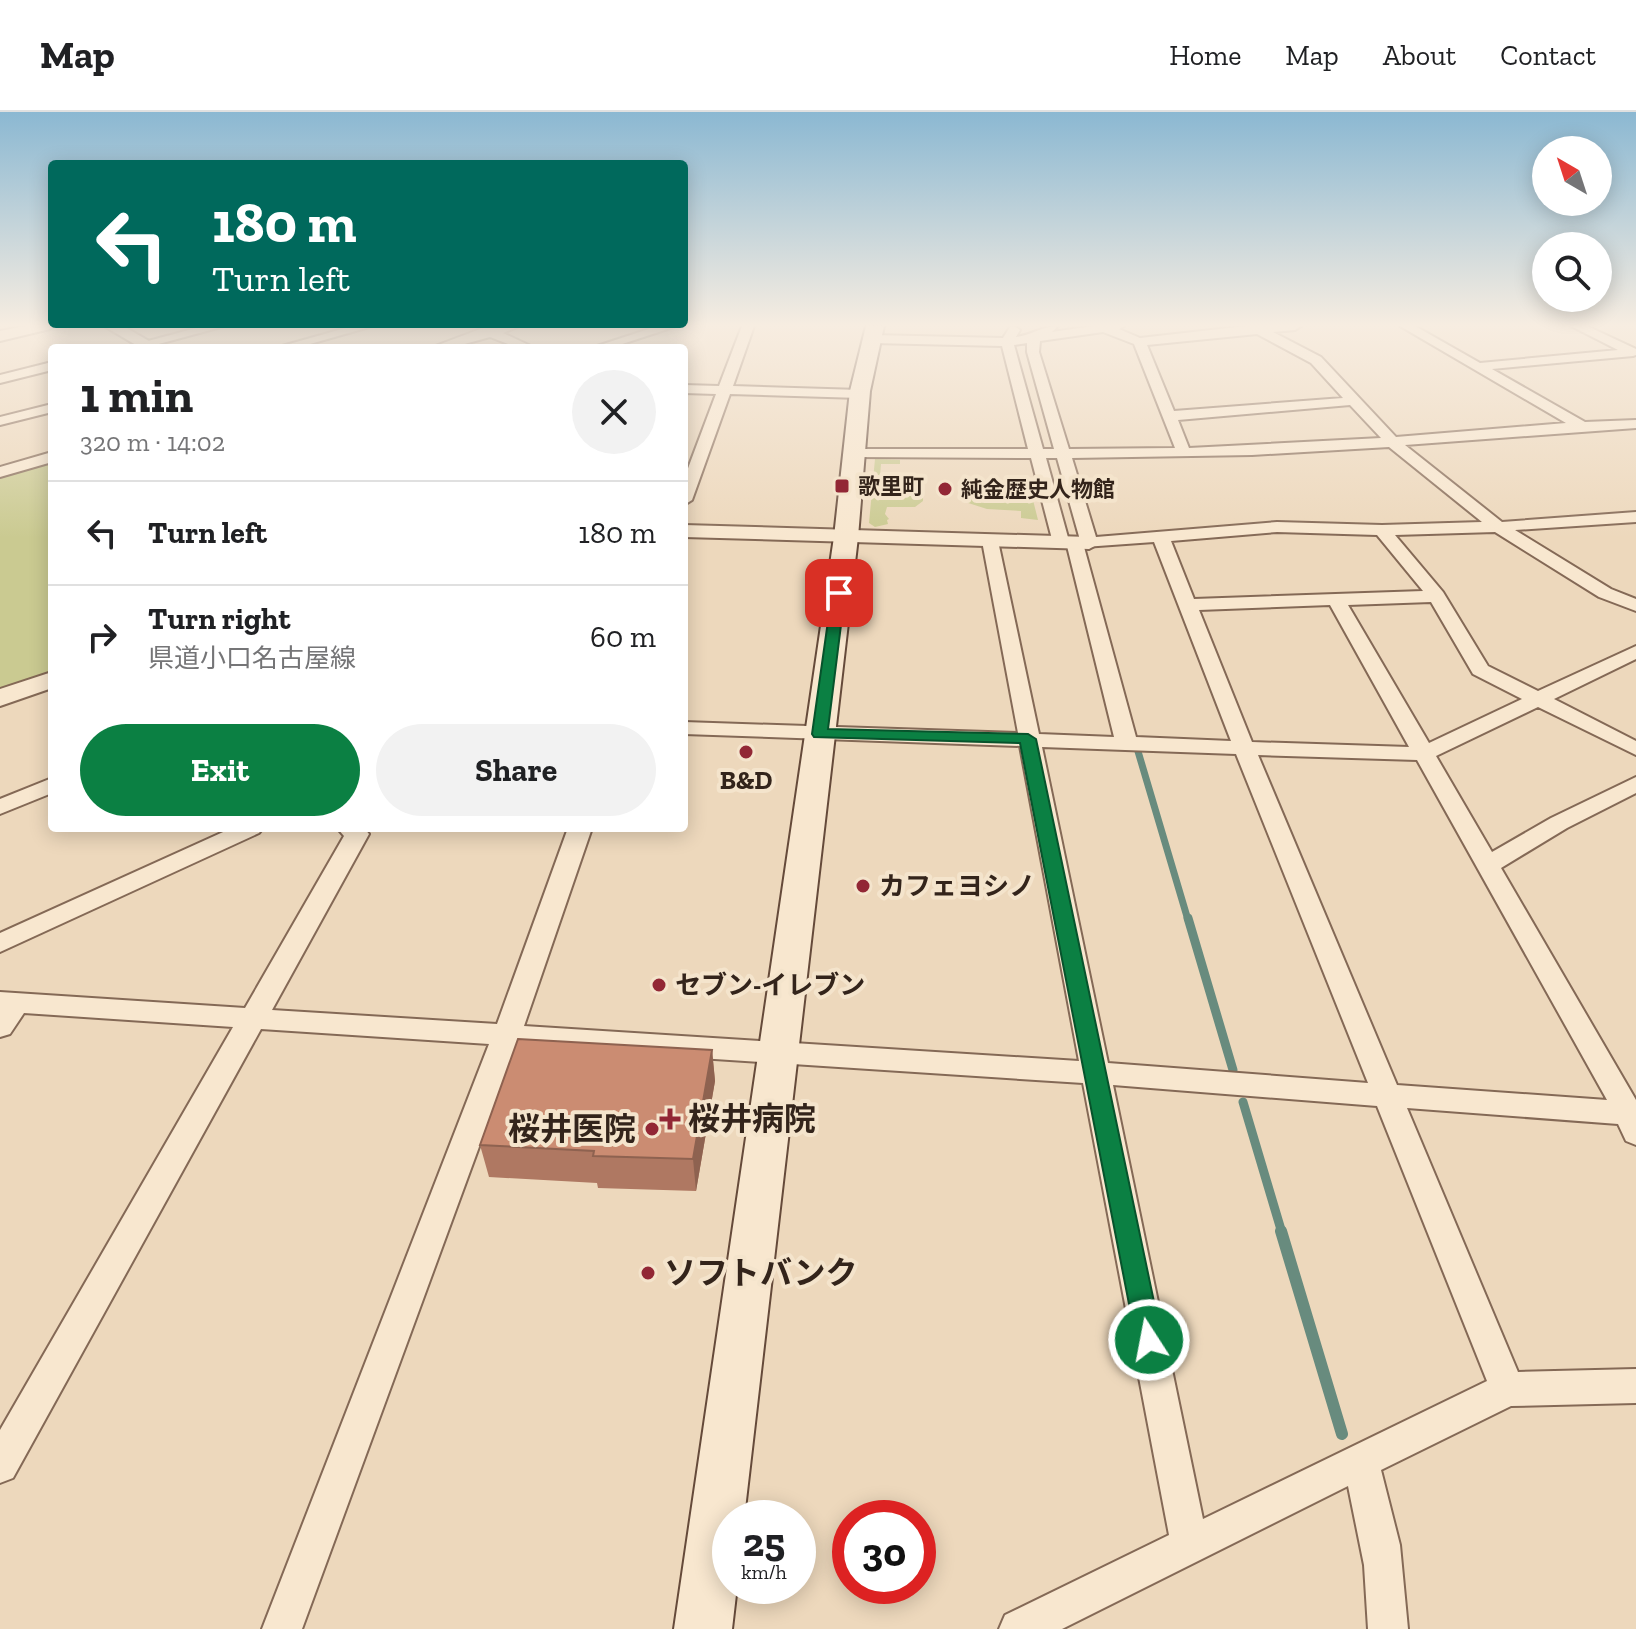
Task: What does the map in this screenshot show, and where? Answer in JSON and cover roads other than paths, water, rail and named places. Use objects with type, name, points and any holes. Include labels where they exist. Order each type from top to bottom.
[{"type":"main road","points":[[703,1629],[846,537],[860,397]]},
{"type":"street","points":[[691,462],[723,397]]},
{"type":"street","points":[[1022,397],[1036,454],[1075,543]]},
{"type":"street","points":[[1045,397],[1062,454],[1075,543],[1126,741]]},
{"type":"street","points":[[1161,397],[1184,453]]},
{"type":"street","points":[[1350,397],[1392,442],[1498,527],[1605,593],[1636,606]]},
{"type":"street","points":[[1529,397],[1580,425]]},
{"type":"street","points":[[1169,416],[1354,401]]},
{"type":"street","points":[[0,421],[48,409]]},
{"type":"street","points":[[854,453],[1184,453],[1392,442],[1580,425],[1635,425]]},
{"type":"street","points":[[0,472],[48,458]]},
{"type":"street","points":[[688,531],[1075,543],[1277,527],[1382,530],[1498,527],[1636,517]]},
{"type":"street","points":[[1382,530],[1437,596],[1480,670],[1636,749]]},
{"type":"street","points":[[1161,538],[1508,1389]]},
{"type":"street","points":[[990,541],[1190,1547]]},
{"type":"street","points":[[1187,605],[1437,596]]},
{"type":"street","points":[[1336,599],[1634,1120]]},
{"type":"street","points":[[688,728],[1243,745],[1424,754],[1636,652]]},
{"type":"street","points":[[0,698],[48,680]]},
{"type":"street","points":[[1488,865],[1559,823],[1636,784]]},
{"type":"street","points":[[0,807],[48,787]]},
{"type":"street","points":[[0,943],[242,832]]},
{"type":"street","points":[[0,1465],[357,834],[354,832]]},
{"type":"street","points":[[282,1629],[507,1034],[579,832]]},
{"type":"street","points":[[0,1027],[8,1003],[1095,1073],[1390,1096],[1634,1120]]},
{"type":"street","points":[[1019,1629],[1508,1389],[1636,1386]]},
{"type":"street","points":[[1360,1463],[1376,1514],[1388,1589],[1388,1629]]},
{"type":"waterway","points":[[1137,748],[1188,920]]},
{"type":"waterway","points":[[1188,918],[1233,1070]]},
{"type":"waterway","points":[[1243,1102],[1282,1233]]},
{"type":"waterway","points":[[1281,1231],[1342,1434]]},
{"type":"place","name":"歌里町","points":[[842,486]]},
{"type":"place","name":"純金歴史人物館","points":[[945,489]]},
{"type":"place","name":"B&D","points":[[746,752]]},
{"type":"place","name":"カフェヨシノ","points":[[863,886]]},
{"type":"place","name":"セブン-イレブン","points":[[659,985]]},
{"type":"place","name":"桜井病院","points":[[670,1119]]},
{"type":"place","name":"桜井医院","points":[[652,1129]]},
{"type":"place","name":"ソフトバンク","points":[[648,1273]]}]
